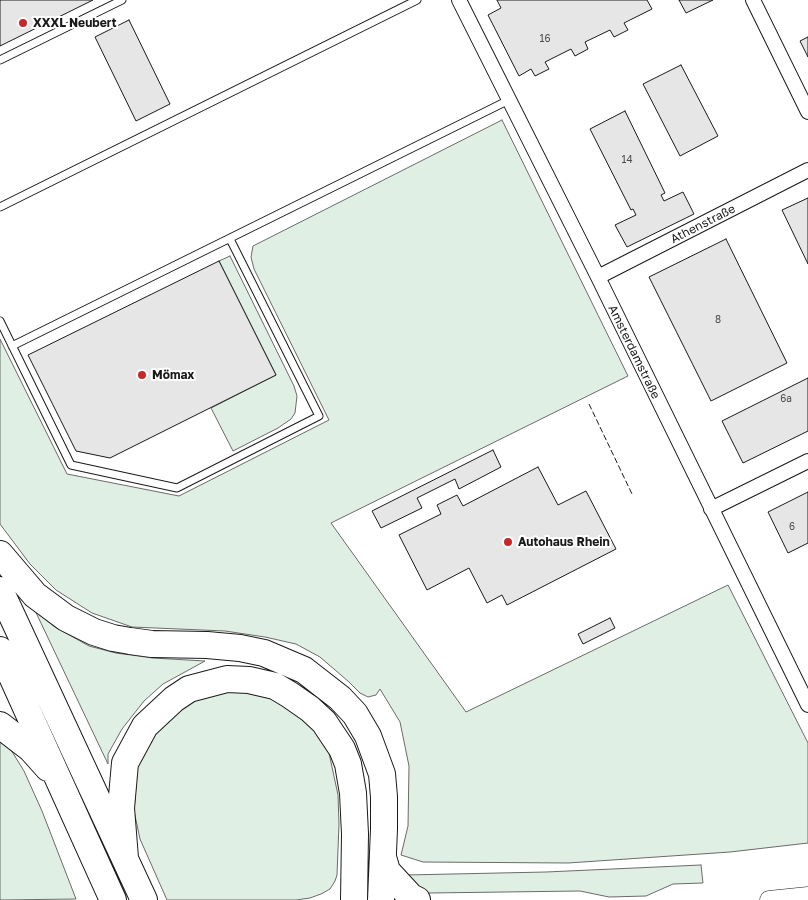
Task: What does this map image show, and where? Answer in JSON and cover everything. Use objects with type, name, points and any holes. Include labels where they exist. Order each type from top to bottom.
[{"type":"highway","points":[[0,554],[35,595],[66,618],[94,632],[130,641],[223,647],[264,653],[304,670],[325,684],[355,714],[368,736],[382,774],[384,796],[380,900]]},
{"type":"highway","points":[[0,590],[144,898]]},
{"type":"highway","points":[[0,650],[113,900]]},
{"type":"highway","points":[[125,858],[121,808],[125,763],[145,726],[174,699],[189,689],[227,679],[249,680],[275,686],[310,709],[324,722],[342,749],[348,764],[353,793],[354,900]]},
{"type":"highway","points":[[0,725],[31,749],[61,783]]},
{"type":"highway","points":[[383,856],[387,872],[404,891],[417,900]]},
{"type":"street","name":"Amsterdamstraße","points":[[459,0],[808,705]]},
{"type":"street","points":[[753,0],[808,112]]},
{"type":"street","name":"Athenstraße","points":[[598,278],[808,170]]},
{"type":"street","points":[[711,508],[808,460]]},
{"type":"street","points":[[770,900],[808,896]]},
{"type":"lane","points":[[0,60],[122,0]]},
{"type":"lane","points":[[0,207],[417,0]]},
{"type":"lane","points":[[12,346],[509,100]]},
{"type":"lane","points":[[0,321],[71,465],[178,488],[319,416],[230,239]]},
{"type":"green space","points":[[502,120],[628,376],[331,523],[466,712],[728,585],[808,743],[808,843],[730,852],[568,863],[423,862],[401,855],[408,826],[409,766],[400,722],[380,689],[376,695],[368,697],[360,693],[320,657],[296,644],[225,631],[132,627],[92,613],[56,590],[30,564],[0,524],[0,339],[67,474],[179,496],[329,420],[254,269],[251,257],[253,246]]},
{"type":"green space","points":[[230,256],[294,386],[297,396],[295,413],[291,419],[278,428],[233,451],[211,408],[276,375],[219,261]]},
{"type":"green space","points":[[30,600],[40,615],[55,627],[89,646],[116,653],[153,658],[205,661],[163,684],[144,701],[122,729],[108,754],[108,764]]},
{"type":"green space","points":[[220,689],[244,691],[281,701],[311,725],[329,753],[338,795],[337,875],[330,889],[321,894],[296,900],[167,900],[140,839],[134,811],[138,762],[145,743],[176,708]]},
{"type":"green space","points":[[0,739],[11,750],[24,771],[42,811],[76,899],[0,900]]},
{"type":"green space","points":[[701,865],[703,883],[673,884],[646,896],[609,897],[580,891],[429,893],[421,891],[406,875],[546,872]]},
{"type":"building","name":"XXXL Neubert","points":[[0,0],[93,0],[0,46]]},
{"type":"building","points":[[497,0],[647,0],[652,9],[624,23],[628,30],[614,37],[610,30],[585,42],[588,49],[575,56],[571,49],[545,62],[549,69],[535,76],[531,69],[519,76],[488,15],[501,8]]},
{"type":"building","points":[[679,0],[713,0],[686,13]]},
{"type":"building","points":[[129,20],[170,104],[136,121],[95,37]]},
{"type":"building","points":[[808,37],[808,57],[800,41]]},
{"type":"building","points":[[681,65],[718,136],[680,156],[643,84]]},
{"type":"building","points":[[625,111],[665,193],[661,195],[664,201],[683,192],[694,214],[627,247],[615,225],[636,215],[633,209],[631,210],[590,129]]},
{"type":"building","points":[[808,198],[808,264],[782,210]]},
{"type":"building","points":[[726,239],[787,363],[711,401],[649,277]]},
{"type":"building","points":[[219,261],[276,375],[110,458],[76,451],[28,355]]},
{"type":"building","points":[[808,378],[808,431],[743,463],[722,421]]},
{"type":"building","points":[[493,450],[501,467],[459,489],[455,479],[417,498],[422,508],[381,528],[372,511]]},
{"type":"building","name":"Autohaus Rhein","points":[[538,467],[558,505],[586,491],[616,549],[507,605],[502,595],[487,603],[469,568],[427,590],[399,535],[441,514],[437,505],[457,495],[463,506]]},
{"type":"building","points":[[808,492],[808,543],[788,553],[768,512]]},
{"type":"building","points":[[610,618],[615,628],[583,644],[578,634]]},
{"type":"fence","points":[[589,404],[632,494]]},
{"type":"place","name":"XXXL Neubert","points":[[23,23]]},
{"type":"place","name":"Mömax","points":[[142,375]]},
{"type":"place","name":"Autohaus Rhein","points":[[508,542]]}]
